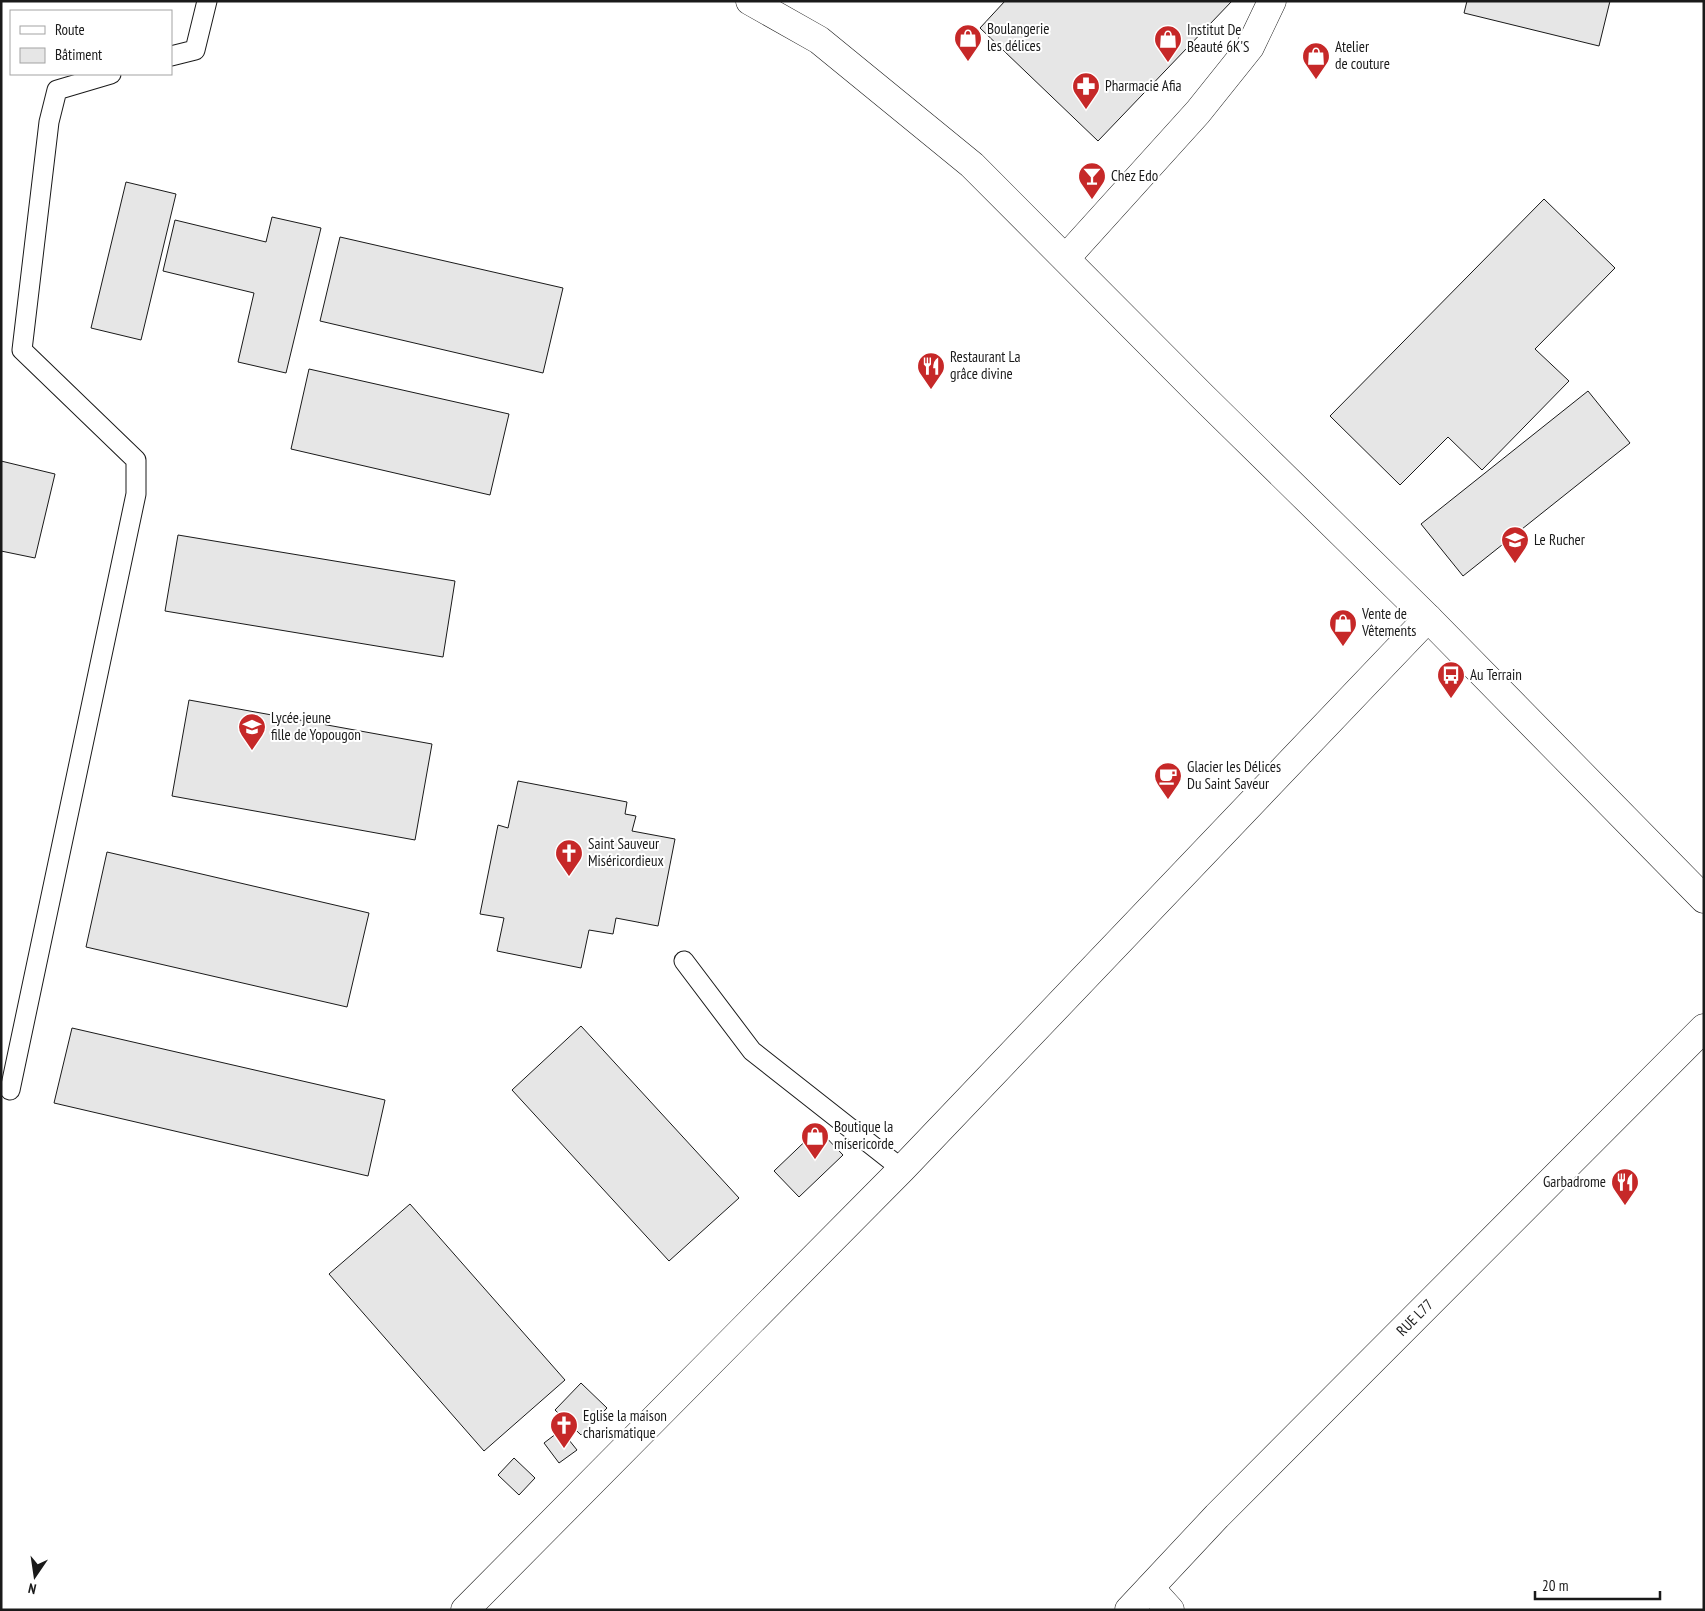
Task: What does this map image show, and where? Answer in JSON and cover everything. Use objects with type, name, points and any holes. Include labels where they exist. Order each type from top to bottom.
[{"type":"street","points":[[750,1],[819,40],[972,165],[1201,395],[1428,618],[1704,899]]},
{"type":"street","points":[[1066,258],[1198,112],[1250,46],[1272,1]]},
{"type":"street","points":[[465,1610],[902,1169],[1428,618]]},
{"type":"street","name":"RUE L77","points":[[1129,1610],[1217,1516],[1704,1028]]},
{"type":"street","points":[[1150,1588],[1170,1610]]},
{"type":"lane","points":[[172,56],[195,50],[207,1]]},
{"type":"lane","points":[[10,1090],[136,494],[136,460],[42,372],[22,350],[49,122],[57,90],[108,75]]},
{"type":"lane","points":[[684,961],[752,1051],[902,1169]]},
{"type":"building","points":[[1005,1],[1232,1],[1098,141],[980,28]]},
{"type":"building","points":[[1467,1],[1610,1],[1599,46],[1464,13]]},
{"type":"building","points":[[126,182],[176,194],[141,340],[91,328]]},
{"type":"building","points":[[1544,199],[1615,268],[1535,349],[1569,381],[1482,470],[1448,437],[1400,485],[1330,416]]},
{"type":"building","points":[[272,217],[321,228],[286,373],[238,362],[254,293],[163,271],[175,220],[266,242]]},
{"type":"building","points":[[340,237],[563,288],[543,373],[320,321]]},
{"type":"building","points":[[309,369],[509,414],[490,495],[291,449]]},
{"type":"building","points":[[1588,391],[1630,443],[1463,576],[1421,524]]},
{"type":"building","points":[[1,461],[55,474],[35,558],[1,551]]},
{"type":"building","points":[[178,535],[455,581],[443,657],[165,611]]},
{"type":"building","points":[[189,700],[432,744],[415,840],[172,796]]},
{"type":"building","points":[[518,781],[627,802],[625,814],[636,816],[632,831],[675,839],[658,926],[616,918],[613,934],[589,930],[581,968],[497,951],[504,918],[480,914],[498,825],[508,828]]},
{"type":"building","points":[[107,852],[369,913],[347,1007],[86,947]]},
{"type":"building","points":[[581,1026],[739,1198],[669,1261],[512,1090]]},
{"type":"building","points":[[72,1028],[385,1100],[368,1176],[54,1103]]},
{"type":"building","points":[[818,1129],[843,1155],[799,1197],[774,1171]]},
{"type":"building","points":[[410,1204],[565,1380],[484,1451],[329,1274]]},
{"type":"building","points":[[581,1383],[607,1408],[581,1435],[555,1410]]},
{"type":"building","points":[[561,1430],[577,1450],[559,1463],[544,1443]]},
{"type":"building","points":[[514,1458],[535,1478],[519,1495],[498,1475]]},
{"type":"place","name":"Boulangerie les délices","points":[[968,62]]},
{"type":"place","name":"Institut De Beauté 6K'S","points":[[1168,63]]},
{"type":"place","name":"Atelier de couture","points":[[1316,80]]},
{"type":"place","name":"Pharmacie Afia","points":[[1086,110]]},
{"type":"place","name":"Chez Edo","points":[[1092,200]]},
{"type":"place","name":"Restaurant La grâce divine","points":[[931,390]]},
{"type":"place","name":"Le Rucher","points":[[1515,564]]},
{"type":"place","name":"Vente de Vêtements","points":[[1343,647]]},
{"type":"place","name":"Au Terrain","points":[[1451,699]]},
{"type":"place","name":"Lycée jeune fille de Yopougon","points":[[252,751]]},
{"type":"place","name":"Glacier les Délices Du Saint Saveur","points":[[1168,800]]},
{"type":"place","name":"Saint Sauveur Miséricordieux","points":[[569,877]]},
{"type":"place","name":"Boutique la misericorde","points":[[815,1160]]},
{"type":"place","name":"Garbadrome","points":[[1625,1206]]},
{"type":"place","name":"Eglise la maison charismatique","points":[[564,1449]]}]
